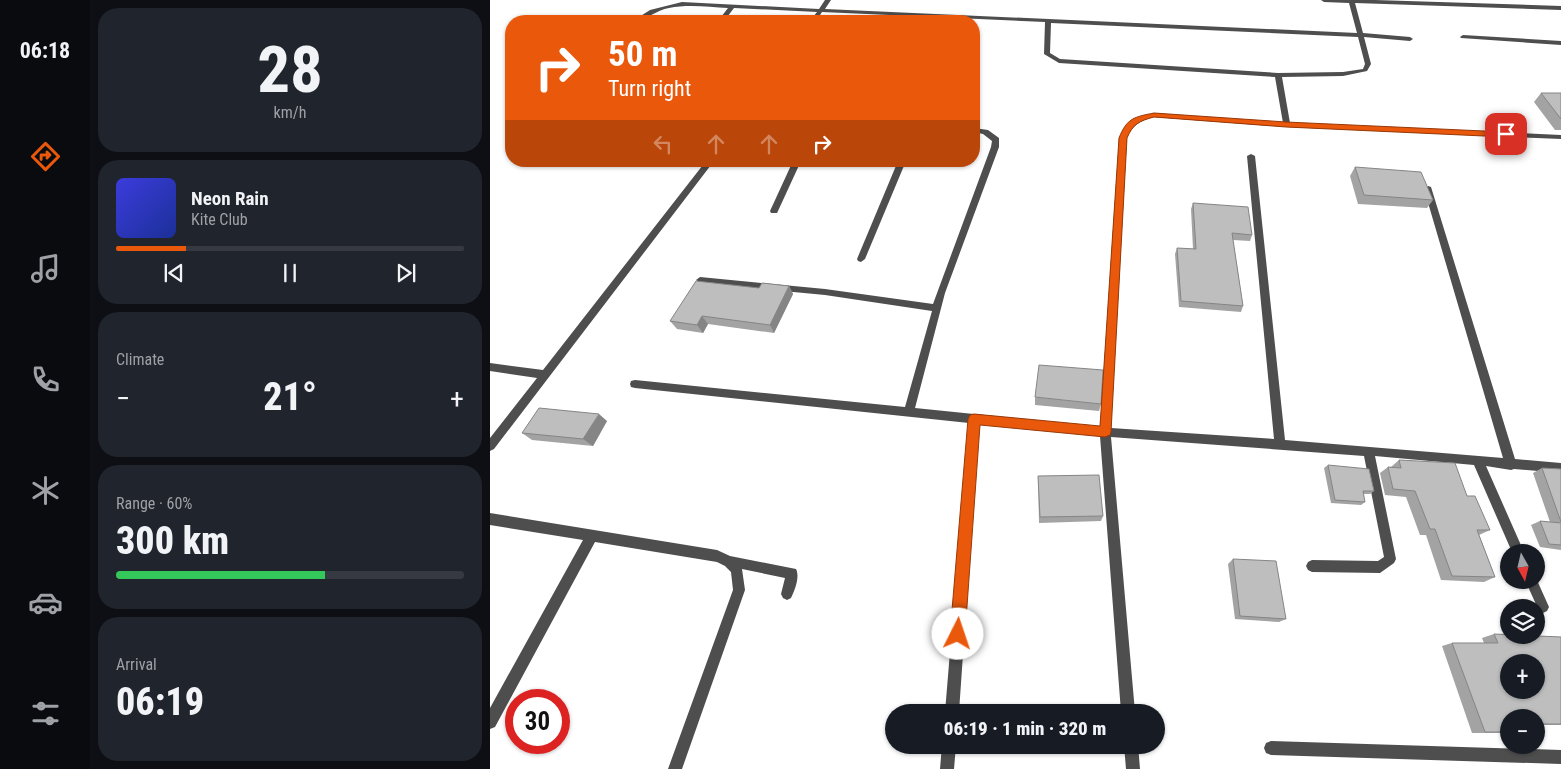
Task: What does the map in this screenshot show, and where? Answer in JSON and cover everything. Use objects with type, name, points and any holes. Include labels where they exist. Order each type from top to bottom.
[{"type":"street","points":[[817,15],[828,0]]},
{"type":"street","points":[[1324,0],[1561,8]]},
{"type":"street","points":[[1048,20],[1047,54],[1059,61],[1278,75],[1343,74],[1365,70],[1368,64],[1352,1]]},
{"type":"street","points":[[643,15],[656,8],[682,4],[934,15]]},
{"type":"street","points":[[726,15],[733,6]]},
{"type":"street","points":[[980,17],[1410,39]]},
{"type":"street","points":[[1463,38],[1561,43]]},
{"type":"street","points":[[1278,75],[1286,124]]},
{"type":"street","points":[[1127,704],[1105,432],[1123,138],[1127,128],[1136,119],[1154,115],[1286,124],[1561,137]]},
{"type":"street","points":[[909,412],[937,308],[995,147],[996,140],[985,132],[980,131]]},
{"type":"street","points":[[1251,156],[1280,444]]},
{"type":"street","points":[[490,446],[705,167]]},
{"type":"street","points":[[774,212],[794,167]]},
{"type":"street","points":[[861,259],[899,167]]},
{"type":"street","points":[[1428,188],[1511,465]]},
{"type":"street","points":[[700,280],[825,292],[937,308]]},
{"type":"street","points":[[490,366],[546,374]]},
{"type":"street","points":[[635,384],[1105,432],[1369,451],[1561,468]]},
{"type":"street","points":[[953,704],[974,419]]},
{"type":"street","points":[[1312,566],[1380,566],[1390,559],[1369,451]]},
{"type":"street","points":[[1478,461],[1514,544]]},
{"type":"street","points":[[490,518],[717,556],[731,561],[792,573],[787,594]]},
{"type":"street","points":[[490,722],[592,535]]},
{"type":"street","points":[[675,769],[739,590],[739,573],[731,561]]},
{"type":"street","points":[[1271,748],[1561,758]]},
{"type":"street","points":[[947,769],[948,754]]},
{"type":"street","points":[[1132,754],[1133,769]]},
{"type":"building","points":[[1541,93],[1561,93],[1561,119]]},
{"type":"building","points":[[1355,167],[1421,172],[1433,200],[1364,195]]},
{"type":"building","points":[[1193,203],[1248,207],[1252,235],[1232,233],[1243,306],[1181,301],[1177,248],[1196,249]]},
{"type":"building","points":[[696,281],[759,288],[762,283],[789,286],[770,325],[702,316],[697,325],[670,321]]},
{"type":"building","points":[[1039,365],[1103,370],[1101,404],[1035,397]]},
{"type":"building","points":[[539,408],[599,414],[583,439],[522,433]]},
{"type":"building","points":[[1399,460],[1455,463],[1467,496],[1475,496],[1490,530],[1477,530],[1495,577],[1452,576],[1435,529],[1430,529],[1415,491],[1393,489],[1388,467],[1401,468]]},
{"type":"building","points":[[1328,465],[1369,469],[1374,491],[1363,491],[1365,502],[1335,500]]},
{"type":"building","points":[[1542,468],[1561,469],[1561,522]]},
{"type":"building","points":[[1099,475],[1103,516],[1040,517],[1038,476]]},
{"type":"building","points":[[1540,521],[1561,523],[1561,545],[1549,544]]},
{"type":"building","points":[[1233,559],[1276,561],[1286,619],[1240,616]]},
{"type":"building","points":[[1494,634],[1500,634],[1500,644],[1545,644],[1545,636],[1561,637],[1561,724],[1545,724],[1545,709],[1500,709],[1500,732],[1485,732],[1452,643],[1498,643]]},
{"type":"route","points":[[958,634],[974,419],[1105,432],[1123,138],[1127,128],[1136,119],[1154,115],[1286,124],[1506,134]]}]
